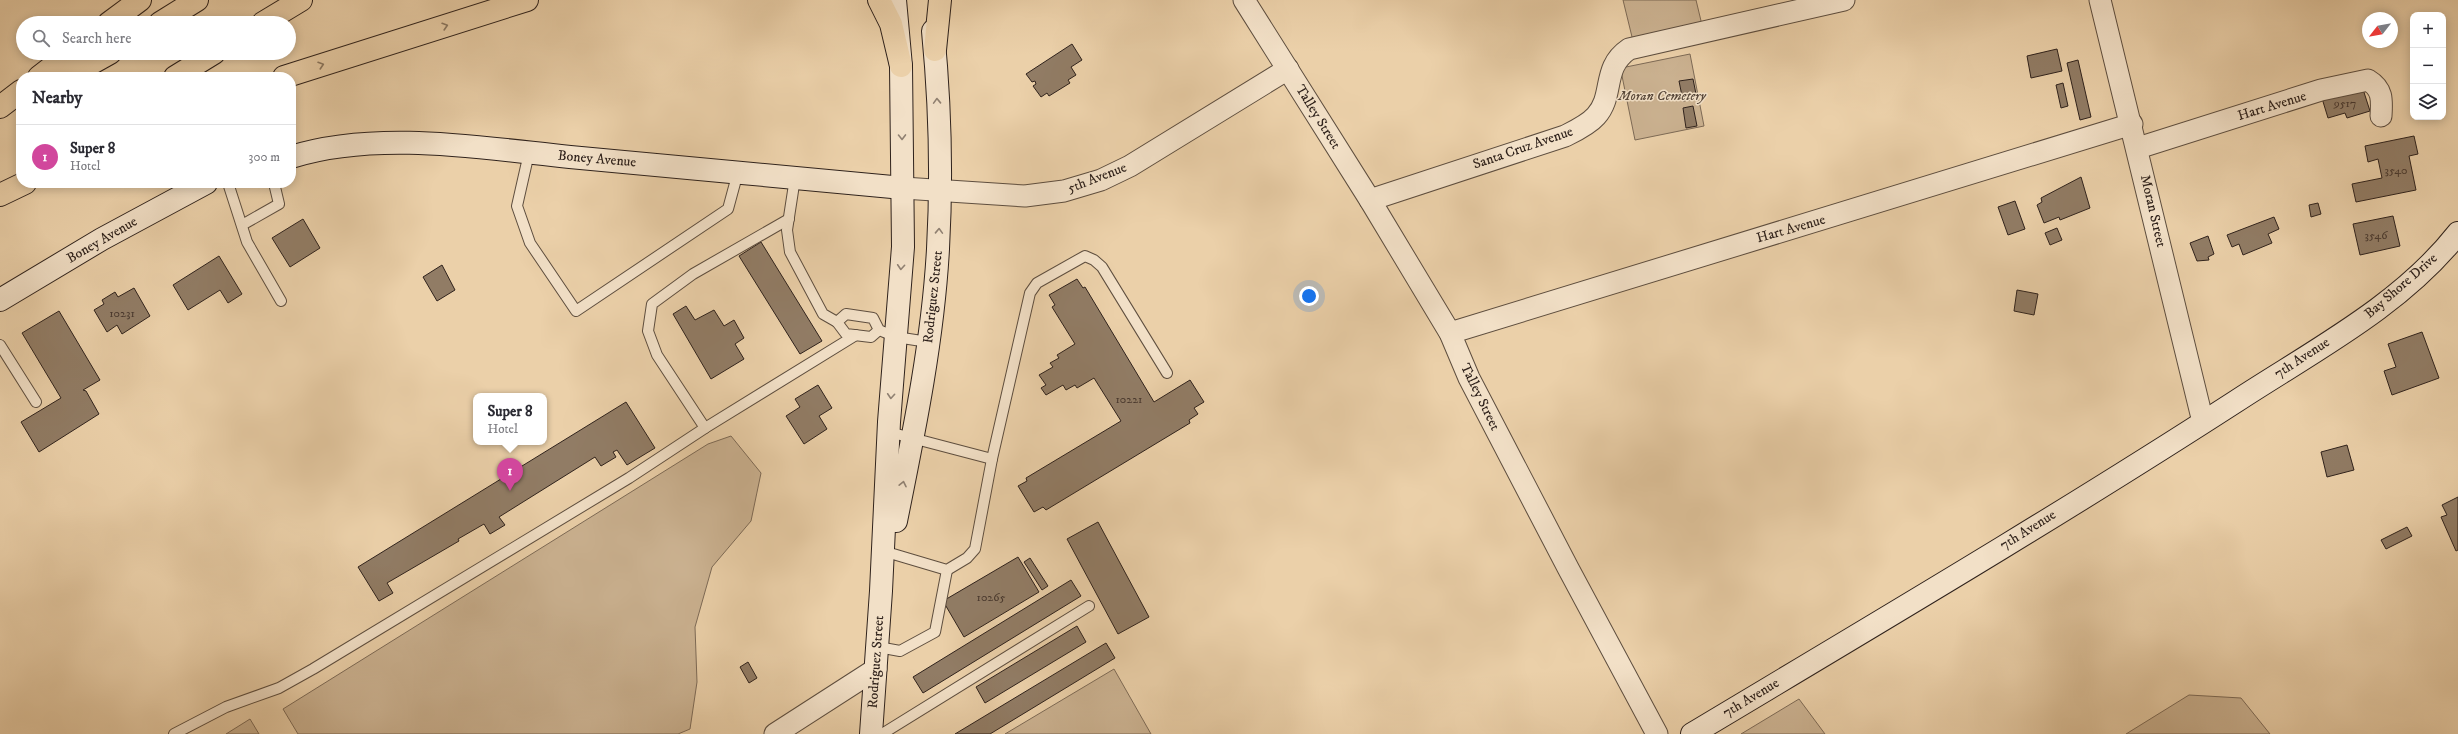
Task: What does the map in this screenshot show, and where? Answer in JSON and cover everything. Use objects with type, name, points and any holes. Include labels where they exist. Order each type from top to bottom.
[{"type":"highway","points":[[118,16],[140,0]]},
{"type":"highway","points":[[171,16],[197,0]]},
{"type":"highway","points":[[275,16],[301,0]]},
{"type":"highway","points":[[296,73],[527,0]]},
{"type":"highway","points":[[879,0],[890,24],[901,66]]},
{"type":"highway","points":[[935,50],[940,0]]},
{"type":"highway","points":[[45,72],[61,60]]},
{"type":"highway","points":[[76,72],[97,60]]},
{"type":"highway","points":[[183,72],[203,60]]},
{"type":"highway","points":[[0,107],[16,95]]},
{"type":"highway","points":[[0,114],[16,106]]},
{"type":"highway","points":[[0,185],[16,174]]},
{"type":"highway","points":[[0,195],[16,187]]},
{"type":"street","name":"Rodriguez Street","points":[[871,734],[886,552],[889,432],[888,333],[903,247],[901,66],[895,0]]},
{"type":"street","name":"Rodriguez Street","points":[[886,552],[912,437],[928,342],[938,250],[940,189],[935,50],[930,0]]},
{"type":"street","points":[[1244,0],[1288,69]]},
{"type":"street","name":"Santa Cruz Avenue","points":[[1370,200],[1564,136],[1582,127],[1596,116],[1605,100],[1613,66],[1619,56],[1629,49],[1844,0]]},
{"type":"street","name":"Moran Street","points":[[2100,0],[2138,148],[2203,422]]},
{"type":"street","name":"5th Avenue","points":[[902,188],[940,189],[1025,196],[1064,191],[1100,180],[1130,166],[1288,69]]},
{"type":"street","name":"Talley Street","points":[[1288,69],[1370,200],[1450,333],[1473,385],[1568,568],[1657,734]]},
{"type":"street","name":"Hart Avenue","points":[[2138,148],[2321,90],[2368,80],[2376,85],[2380,92],[2381,116]]},
{"type":"street","name":"Hart Avenue","points":[[1450,333],[2132,124]]},
{"type":"street","name":"Boney Avenue","points":[[296,155],[309,151],[368,144],[407,144],[529,153],[902,188]]},
{"type":"street","name":"Boney Avenue","points":[[0,300],[102,239],[197,188]]},
{"type":"street","name":"Bay Shore Drive","points":[[2360,320],[2419,274],[2458,233]]},
{"type":"street","name":"7th Avenue","points":[[1692,734],[2203,422],[2360,320]]},
{"type":"street","points":[[775,734],[876,669]]},
{"type":"lane","points":[[529,153],[516,206],[530,242],[576,311],[728,209],[738,172]]},
{"type":"lane","points":[[795,178],[787,230],[790,252],[823,314],[837,322],[846,334],[871,337],[888,333],[928,342]]},
{"type":"lane","points":[[230,188],[247,242],[281,301]]},
{"type":"lane","points":[[242,225],[279,204],[275,188]]},
{"type":"lane","points":[[705,428],[657,355],[648,332],[652,304],[693,274],[789,219]]},
{"type":"lane","points":[[886,552],[947,570],[967,558],[975,549],[992,459],[1030,293],[1037,283],[1085,256],[1094,260],[1102,267],[1167,373]]},
{"type":"lane","points":[[837,322],[846,314],[873,318],[888,333]]},
{"type":"lane","points":[[174,734],[226,707],[279,688],[313,669],[629,478],[705,428],[856,335]]},
{"type":"lane","points":[[0,345],[36,402]]},
{"type":"lane","points":[[889,432],[992,459]]},
{"type":"lane","points":[[878,648],[900,651],[935,632],[947,570]]},
{"type":"lane","points":[[882,734],[1089,606]]},
{"type":"green space","points":[[1623,0],[1696,0],[1702,25],[1633,41]]},
{"type":"green space","name":"Moran Cemetery","points":[[1690,54],[1704,126],[1635,140],[1621,71],[1626,67]]},
{"type":"green space","points":[[731,436],[761,473],[751,521],[712,567],[695,627],[697,682],[690,729],[678,734],[298,734],[283,709],[708,444]]},
{"type":"green space","points":[[1114,669],[1151,734],[1005,734]]},
{"type":"green space","points":[[2189,695],[2241,698],[2270,734],[2126,734]]},
{"type":"green space","points":[[1799,699],[1825,734],[1741,734]]},
{"type":"green space","points":[[250,719],[259,734],[226,734]]},
{"type":"building","points":[[1072,44],[1082,60],[1071,67],[1076,75],[1068,80],[1070,83],[1049,96],[1047,93],[1041,97],[1033,86],[1036,84],[1035,81],[1032,82],[1026,74]]},
{"type":"building","points":[[2057,49],[2062,71],[2031,78],[2027,56]]},
{"type":"building","points":[[2078,60],[2091,117],[2080,120],[2067,63]]},
{"type":"building","points":[[1693,79],[1697,99],[1683,101],[1679,81]]},
{"type":"building","points":[[2063,83],[2068,106],[2061,108],[2056,85]]},
{"type":"building","points":[[2361,83],[2370,111],[2347,118],[2345,113],[2328,118],[2321,95]]},
{"type":"building","points":[[1693,106],[1697,126],[1686,128],[1683,108]]},
{"type":"building","points":[[2414,136],[2418,154],[2409,156],[2416,190],[2356,202],[2352,184],[2382,178],[2378,159],[2368,162],[2365,146]]},
{"type":"building","points":[[2081,177],[2090,208],[2060,220],[2059,217],[2044,223],[2037,205],[2042,202],[2041,198]]},
{"type":"building","points":[[2015,201],[2025,229],[2008,235],[1998,207]]},
{"type":"building","points":[[2318,203],[2321,214],[2311,217],[2309,205]]},
{"type":"building","points":[[2393,216],[2400,246],[2360,255],[2353,224]]},
{"type":"building","points":[[2274,217],[2279,229],[2268,234],[2272,243],[2243,255],[2239,244],[2232,247],[2227,235]]},
{"type":"building","points":[[303,219],[320,248],[290,267],[272,238]]},
{"type":"building","points":[[2057,228],[2062,240],[2050,245],[2045,233]]},
{"type":"building","points":[[2208,236],[2214,254],[2208,257],[2209,260],[2197,261],[2190,243]]},
{"type":"building","points":[[761,242],[822,341],[800,354],[739,256]]},
{"type":"building","points":[[219,256],[242,294],[228,303],[220,290],[188,310],[173,285]]},
{"type":"building","points":[[442,265],[455,290],[437,301],[423,277]]},
{"type":"building","points":[[1077,279],[1083,288],[1085,287],[1154,402],[1190,380],[1204,402],[1194,408],[1198,414],[1189,420],[1190,423],[1046,510],[1043,507],[1034,512],[1018,486],[1027,481],[1026,478],[1121,421],[1094,378],[1077,388],[1075,385],[1066,390],[1063,385],[1046,395],[1041,388],[1046,385],[1039,375],[1053,367],[1050,363],[1059,358],[1057,355],[1075,344],[1052,307],[1055,305],[1049,295]]},
{"type":"building","points":[[134,288],[150,316],[122,334],[117,325],[107,332],[94,310],[104,304],[102,300],[115,292],[118,297]]},
{"type":"building","points":[[2017,290],[2038,294],[2034,315],[2014,311]]},
{"type":"building","points":[[686,306],[695,320],[714,310],[724,326],[734,320],[744,338],[735,344],[744,359],[711,379],[673,314]]},
{"type":"building","points":[[59,311],[100,380],[83,390],[86,391],[99,414],[39,452],[21,422],[61,398],[22,333]]},
{"type":"building","points":[[2422,332],[2439,378],[2392,395],[2384,371],[2396,367],[2388,344]]},
{"type":"building","points":[[818,385],[832,408],[819,416],[827,429],[804,444],[786,416],[800,407],[795,399]]},
{"type":"building","points":[[626,402],[655,448],[627,465],[617,450],[613,452],[616,457],[601,466],[595,457],[499,517],[505,525],[490,534],[484,524],[458,539],[459,541],[387,583],[393,593],[379,601],[358,567]]},
{"type":"building","points":[[2347,445],[2354,470],[2327,477],[2321,452]]},
{"type":"building","points":[[2458,497],[2458,550],[2456,551],[2441,517],[2447,515],[2442,505]]},
{"type":"building","points":[[1098,522],[1149,617],[1118,634],[1067,539]]},
{"type":"building","points":[[2407,527],[2412,536],[2386,549],[2381,540]]},
{"type":"building","points":[[1018,557],[1039,592],[964,637],[943,601]]},
{"type":"building","points":[[1030,558],[1048,586],[1042,590],[1024,562]]},
{"type":"building","points":[[1071,580],[1081,596],[923,693],[913,677]]},
{"type":"building","points":[[1077,626],[1086,642],[985,703],[976,687]]},
{"type":"building","points":[[1106,643],[1115,658],[990,734],[955,734]]},
{"type":"building","points":[[748,662],[757,678],[749,683],[740,667]]},
{"type":"place","name":"Super 8","points":[[510,491]]}]
